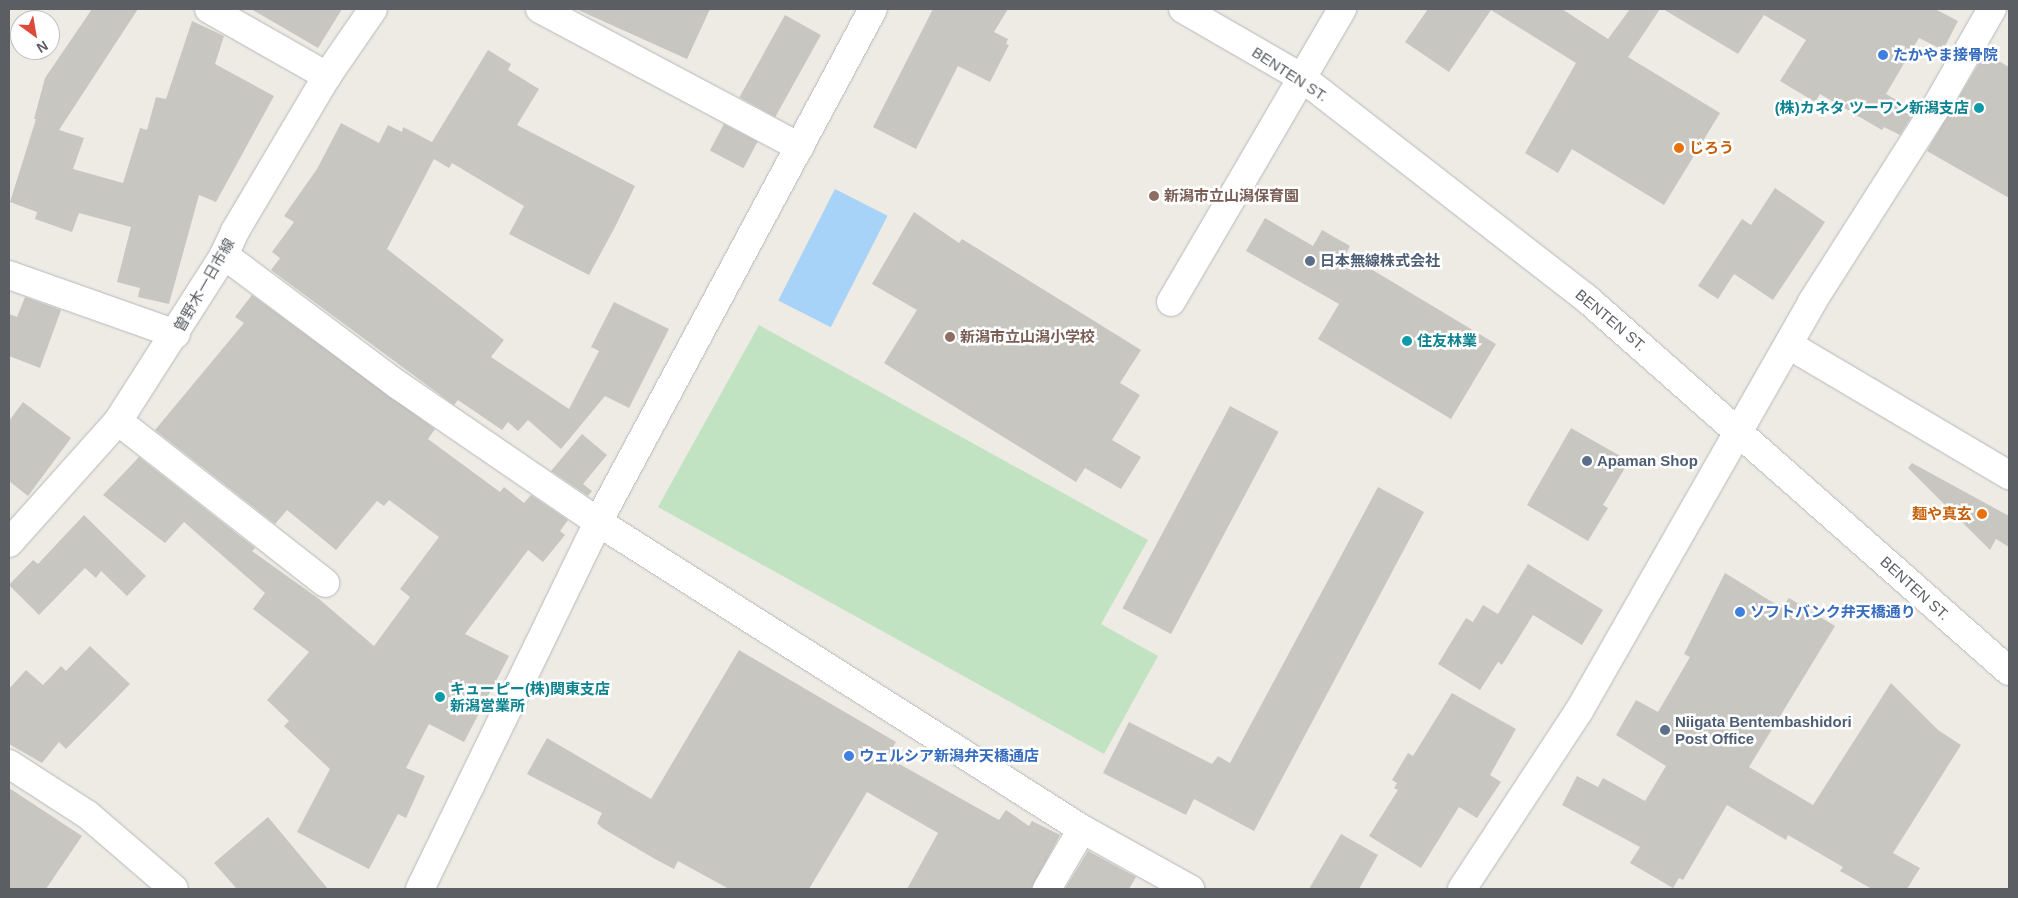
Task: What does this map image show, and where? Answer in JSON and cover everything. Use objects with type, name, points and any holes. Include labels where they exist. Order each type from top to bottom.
[{"type":"street","points":[[209,9],[327,76]]},
{"type":"street","name":"曽野木一日市線","points":[[9,543],[118,421],[176,334],[224,255],[235,231],[327,76],[372,9]]},
{"type":"street","points":[[540,9],[800,147]]},
{"type":"street","points":[[425,887],[598,522],[873,9]]},
{"type":"street","name":"BENTEN ST.","points":[[1183,9],[1301,77],[1586,298],[1738,430],[2009,672]]},
{"type":"street","points":[[1171,302],[1342,9]]},
{"type":"street","points":[[1462,889],[1579,711],[1738,430],[1936,107],[1997,14]]},
{"type":"street","points":[[224,255],[398,386],[598,522],[1082,829],[1190,889]]},
{"type":"street","points":[[9,274],[176,334]]},
{"type":"street","points":[[1789,345],[2009,475]]},
{"type":"street","points":[[118,421],[325,583]]},
{"type":"street","points":[[9,764],[88,815],[174,889]]},
{"type":"street","points":[[1047,889],[1082,829]]},
{"type":"green space","points":[[759,325],[1148,540],[1101,624],[1158,656],[1104,754],[658,507]]},
{"type":"water","points":[[835,189],[888,216],[831,327],[778,300]]},
{"type":"building","points":[[92,9],[138,9],[59,130],[84,138],[73,169],[123,183],[140,128],[147,130],[156,97],[166,99],[192,21],[224,36],[215,64],[274,96],[216,202],[199,195],[169,304],[138,297],[140,288],[117,282],[131,227],[79,213],[72,232],[35,219],[37,212],[10,202],[36,119],[34,119],[45,78],[57,60],[60,60],[60,56]]},
{"type":"building","points":[[251,9],[342,9],[318,48]]},
{"type":"building","points":[[576,9],[710,9],[687,59]]},
{"type":"building","points":[[933,9],[1008,9],[994,32],[1008,39],[1006,44],[1009,45],[990,82],[958,66],[916,149],[873,127]]},
{"type":"building","points":[[1428,9],[1562,9],[1608,39],[1630,9],[1660,9],[1628,57],[1720,113],[1664,205],[1572,149],[1558,173],[1525,153],[1576,63],[1491,10],[1449,72],[1405,42]]},
{"type":"building","points":[[1663,9],[1935,9],[1958,21],[1943,50],[1919,38],[1886,94],[1915,111],[1900,135],[1884,127],[1882,130],[1820,94],[1815,102],[1780,81],[1806,40],[1764,15],[1738,54]]},
{"type":"building","points":[[785,15],[821,35],[775,117],[739,97]]},
{"type":"building","points":[[488,50],[511,64],[508,70],[539,89],[517,125],[635,186],[615,227],[589,275],[509,234],[524,206],[452,163],[449,168],[434,159],[387,249],[504,340],[491,357],[569,409],[599,351],[591,347],[614,302],[669,329],[629,408],[605,396],[561,449],[528,420],[518,431],[508,422],[502,430],[458,400],[454,405],[271,270],[280,258],[272,252],[294,222],[284,216],[317,169],[341,123],[379,143],[388,125],[402,132],[403,127],[432,142]]},
{"type":"building","name":"(株)カネタ ツーワン新潟支店","points":[[1985,53],[2009,67],[2009,198],[1927,151]]},
{"type":"building","points":[[724,124],[758,142],[743,168],[710,150]]},
{"type":"building","points":[[1775,188],[1825,222],[1773,300],[1734,274],[1718,299],[1698,286],[1742,219],[1751,225]]},
{"type":"building","points":[[914,212],[959,243],[962,239],[1141,350],[1120,383],[1140,395],[1112,440],[1141,457],[1121,489],[1085,468],[1076,482],[884,363],[917,310],[872,284]]},
{"type":"building","name":"住友林業","points":[[1265,218],[1313,246],[1322,230],[1350,246],[1346,254],[1496,344],[1451,419],[1318,339],[1339,304],[1246,251]]},
{"type":"building","points":[[252,295],[435,429],[428,439],[500,492],[504,487],[524,503],[531,495],[568,520],[560,531],[565,535],[543,562],[528,550],[465,634],[509,656],[464,742],[429,724],[406,768],[425,776],[406,818],[398,814],[369,869],[297,832],[330,769],[284,726],[289,721],[267,700],[309,652],[253,609],[265,593],[184,522],[165,543],[103,495],[139,457],[255,548],[252,551],[319,599],[374,646],[410,597],[400,589],[439,537],[389,500],[384,506],[377,501],[336,550],[287,510],[275,524],[155,430],[244,323],[235,317]]},
{"type":"building","points":[[25,297],[61,310],[40,368],[9,356],[9,314],[17,317]]},
{"type":"building","points":[[23,402],[71,438],[28,496],[9,481],[9,421]]},
{"type":"building","points":[[1230,406],[1279,432],[1171,634],[1122,608]]},
{"type":"building","points":[[1571,428],[1629,461],[1603,505],[1608,508],[1588,541],[1527,505]]},
{"type":"building","points":[[582,434],[607,455],[583,484],[592,491],[588,496],[551,471]]},
{"type":"building","points":[[1912,463],[2009,516],[2009,547],[1996,539],[1990,550],[1908,468]]},
{"type":"building","points":[[1378,487],[1424,512],[1254,831],[1194,799],[1186,815],[1103,773],[1129,722],[1212,764],[1218,756],[1230,763]]},
{"type":"building","points":[[84,515],[146,576],[127,596],[101,571],[96,578],[85,568],[39,615],[9,585],[33,560],[38,564]]},
{"type":"building","points":[[1528,564],[1603,610],[1582,645],[1533,615],[1502,665],[1498,662],[1480,690],[1438,664],[1466,618],[1473,622],[1483,605],[1498,614]]},
{"type":"building","points":[[1725,573],[1782,608],[1789,598],[1835,626],[1749,767],[1813,805],[1891,683],[1938,730],[1961,745],[1893,853],[1920,868],[1907,889],[1872,889],[1840,871],[1843,867],[1788,835],[1786,840],[1727,805],[1683,880],[1679,878],[1673,888],[1630,863],[1640,847],[1562,805],[1577,776],[1598,787],[1603,778],[1645,801],[1666,766],[1616,735],[1636,700],[1658,712],[1690,657],[1684,654]]},
{"type":"building","points":[[90,646],[130,684],[66,749],[59,742],[42,763],[9,744],[9,689],[26,670],[43,685],[61,666],[66,671]]},
{"type":"building","points":[[739,650],[896,742],[887,757],[999,820],[1006,810],[1029,826],[1032,821],[1060,835],[1031,889],[907,889],[938,833],[867,792],[809,889],[729,889],[678,861],[674,869],[655,859],[602,828],[597,823],[602,813],[527,774],[547,738],[651,799]]},
{"type":"building","points":[[1452,693],[1516,729],[1490,775],[1501,782],[1477,818],[1459,807],[1421,868],[1369,836],[1398,790],[1394,788],[1397,783],[1392,780],[1408,753],[1413,756]]},
{"type":"building","points":[[9,788],[82,836],[46,889],[9,889]]},
{"type":"building","points":[[268,817],[328,889],[237,889],[214,863]]},
{"type":"building","points":[[1341,834],[1378,855],[1359,889],[1309,889]]},
{"type":"building","points":[[1088,851],[1136,877],[1129,889],[1065,889]]},
{"type":"place","name":"たかやま接骨院","points":[[1883,55]]},
{"type":"place","name":"(株)カネタ ツーワン新潟支店","points":[[1979,108]]},
{"type":"place","name":"じろう","points":[[1679,148]]},
{"type":"place","name":"新潟市立山潟保育園","points":[[1154,196]]},
{"type":"place","name":"日本無線株式会社","points":[[1310,261]]},
{"type":"place","name":"新潟市立山潟小学校","points":[[950,337]]},
{"type":"place","name":"住友林業","points":[[1407,341]]},
{"type":"place","name":"Apaman Shop","points":[[1587,461]]},
{"type":"place","name":"麺や真玄","points":[[1982,514]]},
{"type":"place","name":"ソフトバンク弁天橋通り","points":[[1740,612]]},
{"type":"place","name":"キューピー(株)関東支店 新潟営業所","points":[[440,697]]},
{"type":"place","name":"Niigata Bentembashidori Post Office","points":[[1665,730]]},
{"type":"place","name":"ウェルシア新潟弁天橋通店","points":[[849,756]]}]
